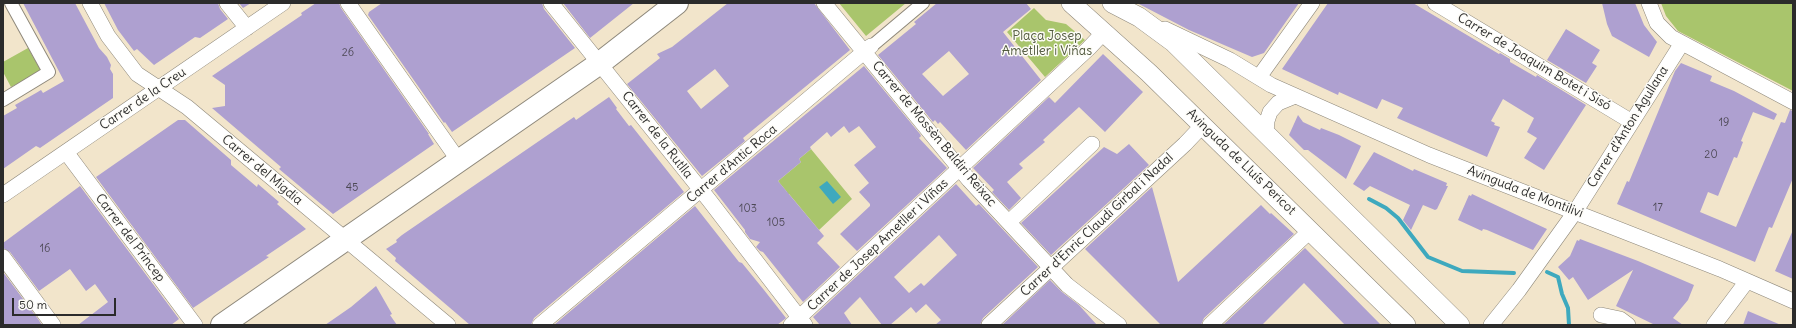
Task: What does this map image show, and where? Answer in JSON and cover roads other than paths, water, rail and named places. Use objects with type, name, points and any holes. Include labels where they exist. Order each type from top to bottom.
[{"type":"main road","points":[[222,325],[600,63],[676,3]]},
{"type":"street","points":[[3,100],[49,72],[11,3]]},
{"type":"street","name":"Carrer del Migdia","points":[[90,3],[108,36],[137,74],[187,106],[448,325]]},
{"type":"street","name":"Carrer de la Creu","points":[[3,195],[283,3]]},
{"type":"street","points":[[348,3],[459,161]]},
{"type":"street","name":"Carrer de la Rutlla","points":[[551,3],[701,190],[798,323]]},
{"type":"street","name":"Carrer de Mossèn Baldiri Reixac","points":[[824,3],[869,49],[960,168],[1009,222],[1067,285],[1120,325]]},
{"type":"street","name":"Carrer d'Antic Roca","points":[[540,325],[923,3]]},
{"type":"street","name":"Avinguda de Lluís Pericot","points":[[1071,3],[1150,73],[1406,325]]},
{"type":"street","points":[[1112,3],[1230,60],[1259,77],[1312,3]]},
{"type":"street","name":"Carrer de Joaquim Botet i Sisó","points":[[1435,3],[1632,122]]},
{"type":"street","points":[[1649,3],[1652,14],[1664,31],[1682,43],[1793,102]]},
{"type":"street","points":[[230,7],[247,28]]},
{"type":"street","points":[[1139,16],[1173,42],[1266,132],[1460,325]]},
{"type":"street","name":"Carrer de Josep Ametller i Viñas","points":[[798,323],[960,168],[1089,48],[1104,32]]},
{"type":"street","name":"Carrer d'Anton Agullana","points":[[1491,325],[1520,290],[1575,212],[1682,43]]},
{"type":"street","name":"Avinguda de Montilivi","points":[[1259,77],[1271,85],[1429,155],[1575,212],[1793,301]]},
{"type":"street","points":[[1266,132],[1270,112],[1278,103],[1295,96]]},
{"type":"street","name":"Carrer d'Enric Claudi Girbal i Nadal","points":[[989,325],[1185,144],[1203,125]]},
{"type":"street","points":[[1009,222],[1092,144]]},
{"type":"street","name":"Carrer del Príncep","points":[[66,152],[195,325]]},
{"type":"street","points":[[1210,325],[1311,230]]},
{"type":"street","points":[[3,257],[52,325]]},
{"type":"street","points":[[1714,325],[1747,281]]},
{"type":"street","points":[[1601,315],[1620,319],[1628,325]]},
{"type":"water","points":[[827,181],[841,197],[833,204],[819,187]]},
{"type":"waterway","points":[[1369,199],[1386,208],[1398,218],[1428,257],[1462,271],[1514,273]]},
{"type":"waterway","points":[[1547,272],[1558,277],[1562,294],[1568,308],[1569,325]]},
{"type":"park label","name":"Plaça Josep Ametller i Viñas","points":[[1047,44]]}]
